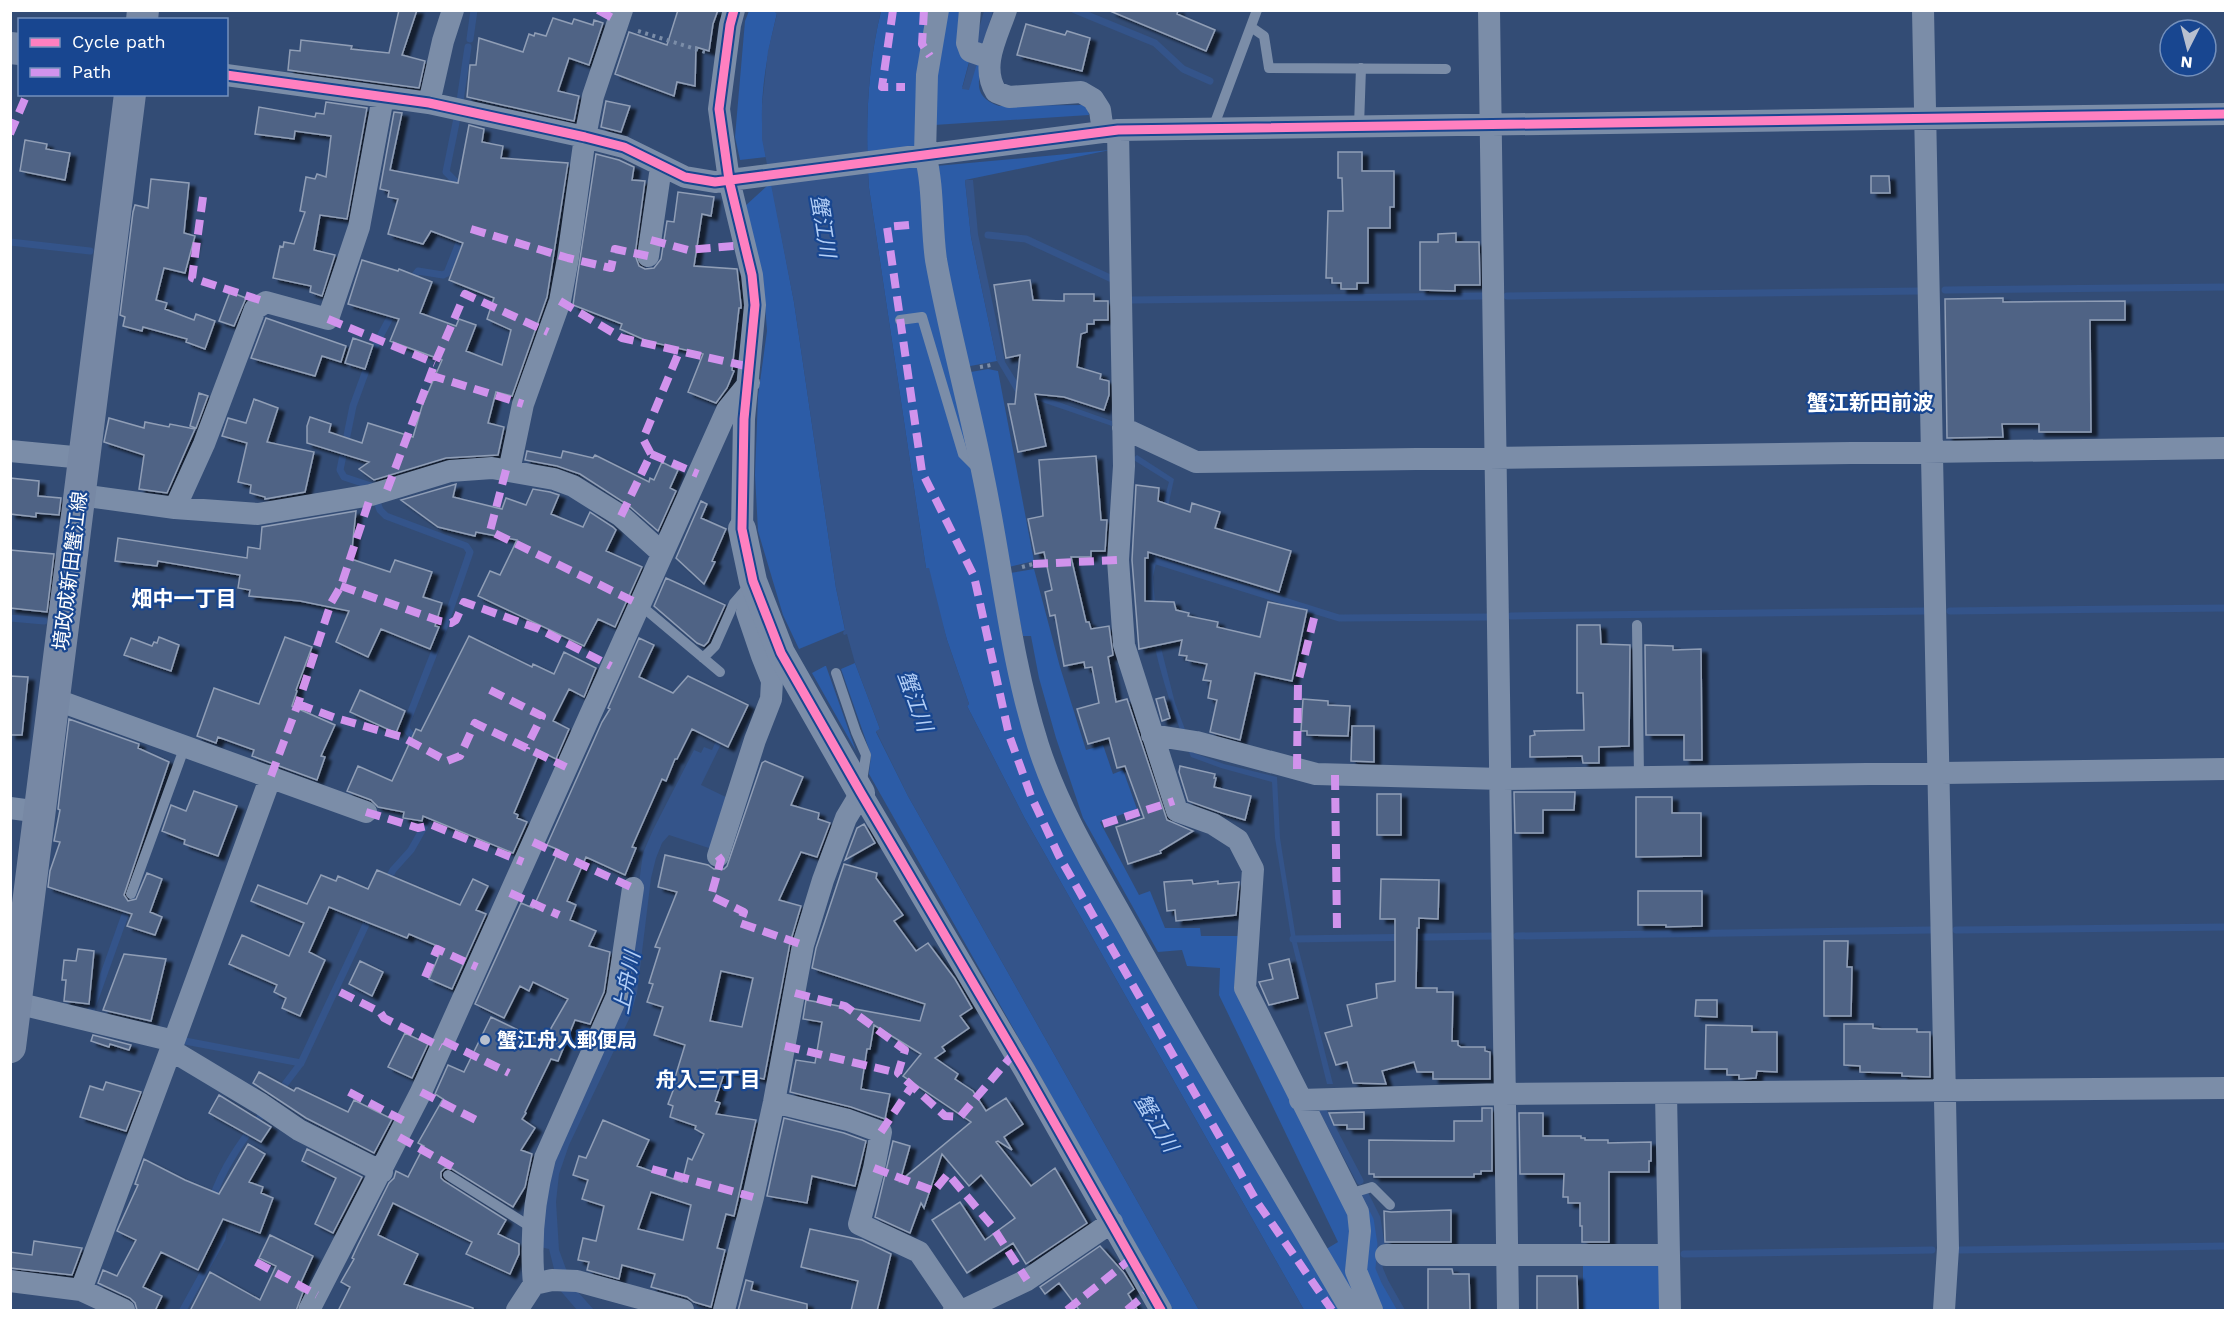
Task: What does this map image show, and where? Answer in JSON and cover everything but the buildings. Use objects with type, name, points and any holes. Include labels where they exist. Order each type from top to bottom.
[{"type":"main road","name":"境政成新田蟹江線","points":[[10,1047],[16,1003],[17,938],[25,810],[54,699],[130,96]]},
{"type":"street","points":[[429,103],[443,41],[453,10]]},
{"type":"street","points":[[734,10],[719,109],[736,180],[753,275],[755,305],[744,420],[742,529],[753,580],[781,653],[1112,1222],[1161,1311]]},
{"type":"street","points":[[938,10],[927,75],[921,154],[928,166],[936,260],[983,474],[1021,687],[1039,749],[1064,812],[1158,980],[1351,1311]]},
{"type":"street","points":[[970,10],[967,44],[981,55],[996,92],[1009,97],[1081,92],[1093,99],[1110,131],[1123,428],[1124,466],[1118,560],[1124,645],[1177,811],[1214,824],[1238,840],[1253,869],[1245,988],[1358,1212],[1360,1231],[1356,1271],[1372,1311]]},
{"type":"street","points":[[981,55],[1006,10]]},
{"type":"street","points":[[1489,10],[1508,1311]]},
{"type":"street","points":[[1923,10],[1948,1248],[1944,1311]]},
{"type":"street","points":[[509,471],[523,404],[560,301],[585,137],[594,96],[619,17]]},
{"type":"street","points":[[228,75],[429,103],[585,137],[624,147],[685,177],[715,182],[1110,131],[1491,123],[2226,114]]},
{"type":"street","points":[[176,508],[204,444],[255,309],[266,302],[328,319],[359,227],[383,98]]},
{"type":"street","points":[[648,256],[662,167]]},
{"type":"street","points":[[309,1311],[421,1092],[662,552],[728,410],[749,383]]},
{"type":"street","points":[[1123,428],[1196,462],[2226,448]]},
{"type":"street","points":[[10,451],[84,458]]},
{"type":"street","points":[[80,495],[176,508],[258,514],[376,494],[450,471],[492,468],[554,479],[573,486],[621,516],[662,552]]},
{"type":"street","points":[[718,856],[755,740],[771,699],[772,681],[747,612],[753,580]]},
{"type":"street","points":[[54,699],[366,812]]},
{"type":"street","points":[[1152,735],[1186,740],[1316,774],[1502,779],[2226,769]]},
{"type":"street","points":[[81,1290],[271,776]]},
{"type":"street","points":[[724,1311],[774,1102],[803,945],[823,880],[846,818],[861,793]]},
{"type":"street","points":[[543,1282],[531,1256],[538,1186],[545,1158],[617,996],[633,888]]},
{"type":"street","points":[[16,1003],[172,1045],[299,1130],[382,1172]]},
{"type":"street","points":[[1300,1100],[1504,1094],[2226,1088]]},
{"type":"street","points":[[1666,1093],[1670,1311]]},
{"type":"street","points":[[774,1102],[848,1120],[881,1132],[859,1224],[919,1252],[955,1305],[954,1311]]},
{"type":"street","points":[[964,1311],[1027,1280],[1112,1222]]},
{"type":"street","points":[[1386,1255],[1669,1255]]},
{"type":"street","points":[[10,1281],[81,1290],[124,1311]]},
{"type":"street","points":[[517,1311],[543,1282],[577,1281],[683,1311]]},
{"type":"lane","points":[[1214,128],[1257,10]]},
{"type":"lane","points":[[1251,27],[1264,36],[1269,68],[1446,69]]},
{"type":"lane","points":[[1359,126],[1361,68]]},
{"type":"lane","points":[[900,320],[922,317],[963,454],[983,474]]},
{"type":"lane","points":[[703,658],[715,646],[734,603],[753,580]]},
{"type":"lane","points":[[639,604],[720,672]]},
{"type":"lane","points":[[1636,625],[1639,777]]},
{"type":"lane","points":[[836,673],[866,755],[861,793]]},
{"type":"lane","points":[[131,894],[185,746]]},
{"type":"lane","points":[[448,1175],[534,1229]]},
{"type":"lane","points":[[1349,1194],[1372,1187],[1390,1205]]},
{"type":"path","points":[[619,17],[725,59]]},
{"type":"shaded area","points":[[749,11],[777,13],[766,66],[762,103],[766,157],[740,160],[735,137],[745,21]]},
{"type":"shaded area","points":[[881,11],[932,11],[919,141],[1019,704],[1339,1310],[1304,1310],[1025,819],[967,706],[969,704],[926,568],[869,188],[868,99]]},
{"type":"shaded area","points":[[944,11],[966,11],[969,62],[962,88],[977,64],[982,66],[979,80],[980,91],[992,103],[999,106],[1082,105],[1088,109],[1089,115],[934,125],[937,49]]},
{"type":"shaded area","points":[[1110,150],[965,180],[971,237],[997,361],[965,367],[944,261],[936,166]]},
{"type":"shaded area","points":[[767,186],[772,186],[794,302],[836,588],[845,630],[799,649],[783,615],[758,531],[755,475],[758,396],[767,331],[763,279],[744,207]]},
{"type":"shaded area","points":[[988,369],[998,371],[1034,561],[1009,567],[965,373]]},
{"type":"shaded area","points":[[1034,569],[1060,667],[1086,750],[1103,745],[1113,774],[1123,770],[1137,809],[1100,822],[1139,895],[1150,891],[1165,928],[1200,928],[1201,936],[1243,936],[1239,987],[1350,1210],[1352,1304],[1323,1251],[1338,1242],[1219,995],[1220,968],[1187,966],[1182,950],[1158,952],[1083,818],[1056,738],[1039,678],[1031,636],[1023,636],[1010,573]]},
{"type":"shaded area","points":[[855,663],[880,729],[876,732],[908,796],[1199,1310],[1173,1310],[869,774],[871,755],[841,669]]},
{"type":"shaded area","points":[[826,666],[856,751],[812,673]]},
{"type":"shaded area","points":[[1363,1194],[1375,1219],[1379,1244],[1378,1269],[1383,1283],[1400,1310],[1382,1310],[1365,1279],[1359,1196]]},
{"type":"shaded area","points":[[1583,1262],[1659,1262],[1660,1310],[1583,1310]]},
{"type":"water","name":"蟹江川","points":[[773,10],[881,11],[868,99],[869,188],[926,568],[929,568],[947,640],[969,704],[967,706],[1025,819],[1304,1310],[1199,1310],[908,796],[876,731],[880,729],[855,663],[847,634],[843,633],[845,629],[836,588],[794,302],[762,139],[762,105],[768,51],[777,14]]},
{"type":"water","points":[[984,11],[993,11],[969,90],[962,89]]},
{"type":"water","points":[[965,180],[973,180],[978,234],[1005,362],[1022,389],[1112,421],[1112,426],[1016,393],[997,361],[971,237]]},
{"type":"water","points":[[1137,455],[1174,479],[1153,577],[1157,632],[1175,703],[1194,753],[1224,764],[1277,777],[1280,838],[1296,939],[1333,1084],[1327,1084],[1292,943],[1275,838],[1272,782],[1191,757],[1167,692],[1150,622],[1148,576],[1153,540],[1169,482],[1132,459]]},
{"type":"water","name":"上舟川","points":[[716,741],[721,744],[701,785],[730,799],[712,849],[669,835],[662,843],[651,878],[637,993],[630,1017],[569,1145],[559,1174],[556,1202],[559,1250],[578,1292],[594,1310],[577,1310],[559,1289],[549,1249],[540,1247],[544,1188],[625,989],[643,853],[694,750],[701,753],[704,747],[712,750]]},
{"type":"waterway","points":[[470,39],[474,10]]},
{"type":"waterway","points":[[1075,10],[1155,43],[1183,69],[1210,81]]},
{"type":"waterway","points":[[460,101],[468,47]]},
{"type":"waterway","points":[[457,118],[446,172],[461,187]]},
{"type":"waterway","points":[[409,283],[418,271],[443,275],[447,273],[463,233]]},
{"type":"waterway","points":[[988,235],[1026,239],[1112,279]]},
{"type":"waterway","points":[[10,242],[90,251]]},
{"type":"waterway","points":[[1945,290],[2226,287]]},
{"type":"waterway","points":[[1507,296],[1920,291]]},
{"type":"waterway","points":[[1130,300],[1486,296]]},
{"type":"waterway","points":[[395,308],[375,346],[353,406],[340,470],[344,477],[371,486],[380,510],[386,516],[466,546],[470,552],[407,722],[406,729],[420,740]]},
{"type":"waterway","points":[[1153,560],[1339,618],[1490,617]]},
{"type":"waterway","points":[[1950,611],[2226,608]]},
{"type":"waterway","points":[[1511,616],[1925,611]]},
{"type":"waterway","points":[[10,618],[44,621]]},
{"type":"waterway","points":[[387,882],[393,870],[411,850],[433,811]]},
{"type":"waterway","points":[[90,1013],[131,898]]},
{"type":"waterway","points":[[279,1092],[301,1063],[370,916]]},
{"type":"waterway","points":[[1956,930],[2226,927]]},
{"type":"waterway","points":[[1517,936],[1930,930]]},
{"type":"waterway","points":[[1293,939],[1496,936]]},
{"type":"waterway","points":[[185,1041],[301,1063]]},
{"type":"waterway","points":[[1320,1105],[1360,1181]]},
{"type":"waterway","points":[[212,1200],[227,1165],[264,1112]]},
{"type":"waterway","points":[[1365,1194],[1377,1218],[1381,1244],[1379,1268],[1401,1310]]},
{"type":"waterway","points":[[183,1310],[222,1239],[224,1230],[219,1216]]},
{"type":"waterway","points":[[1960,1250],[2226,1246]]},
{"type":"waterway","points":[[1684,1254],[1932,1250]]},
{"type":"marked path","points":[[598,10],[618,21]]},
{"type":"marked path","points":[[893,10],[882,87],[905,87]]},
{"type":"marked path","points":[[924,10],[922,44],[930,56]]},
{"type":"marked path","points":[[10,134],[26,96]]},
{"type":"marked path","points":[[203,197],[192,278],[266,302]]},
{"type":"marked path","points":[[909,225],[887,227],[922,472],[974,576],[1009,735],[1031,796],[1059,856],[1257,1202],[1332,1310]]},
{"type":"marked path","points":[[471,229],[568,258],[611,268],[615,249],[648,256]]},
{"type":"marked path","points":[[651,240],[688,250],[745,245]]},
{"type":"marked path","points":[[387,490],[435,363],[465,294],[548,332]]},
{"type":"marked path","points":[[560,301],[622,338],[750,367]]},
{"type":"marked path","points":[[328,319],[435,363]]},
{"type":"marked path","points":[[621,516],[651,454],[643,439],[679,352]]},
{"type":"marked path","points":[[430,375],[523,404]]},
{"type":"marked path","points":[[651,454],[698,474]]},
{"type":"marked path","points":[[506,470],[490,531],[639,604]]},
{"type":"marked path","points":[[271,776],[298,704],[331,603],[341,586],[371,495]]},
{"type":"marked path","points":[[1033,564],[1118,560]]},
{"type":"marked path","points":[[341,586],[451,623],[456,620],[464,602],[539,629],[611,666]]},
{"type":"marked path","points":[[1297,769],[1298,683],[1315,614]]},
{"type":"marked path","points":[[490,690],[542,716],[526,748]]},
{"type":"marked path","points":[[298,704],[336,718],[402,737],[447,761],[460,756],[475,723],[566,767]]},
{"type":"marked path","points":[[1335,775],[1337,930]]},
{"type":"marked path","points":[[1103,824],[1174,801]]},
{"type":"marked path","points":[[366,812],[418,828],[432,825],[523,862]]},
{"type":"marked path","points":[[533,842],[633,888]]},
{"type":"marked path","points":[[718,856],[721,860],[711,896],[744,912],[740,923],[803,945]]},
{"type":"marked path","points":[[510,893],[559,915]]},
{"type":"marked path","points":[[425,977],[437,949],[477,967]]},
{"type":"marked path","points":[[340,992],[441,1047]]},
{"type":"marked path","points":[[795,993],[845,1006],[905,1050],[898,1073],[945,1116],[960,1117],[1014,1053]]},
{"type":"marked path","points":[[444,1041],[509,1073]]},
{"type":"marked path","points":[[785,1046],[898,1073]]},
{"type":"marked path","points":[[881,1132],[912,1086]]},
{"type":"marked path","points":[[349,1092],[406,1122]]},
{"type":"marked path","points":[[421,1092],[476,1120]]},
{"type":"marked path","points":[[399,1137],[453,1167]]},
{"type":"marked path","points":[[874,1168],[934,1191],[948,1174],[992,1226],[1027,1280]]},
{"type":"marked path","points":[[652,1169],[753,1197]]},
{"type":"marked path","points":[[1067,1310],[1132,1258]]},
{"type":"marked path","points":[[256,1262],[317,1295]]},
{"type":"marked path","points":[[1127,1310],[1150,1291]]},
{"type":"cycle path","points":[[734,10],[719,109],[729,180],[752,275],[755,305],[744,419],[742,529],[753,581],[781,653],[1025,1071],[1161,1310]]},
{"type":"cycle path","points":[[228,75],[429,103],[585,137],[624,147],[685,177],[715,182],[1118,130],[2226,114]]},
{"type":"place","name":"蟹江舟入郵便局","points":[[485,1040]]},
{"type":"district","name":"蟹江新田前波","points":[[1870,403]]},
{"type":"district","name":"畑中一丁目","points":[[184,599]]},
{"type":"district","name":"舟入三丁目","points":[[708,1080]]}]
